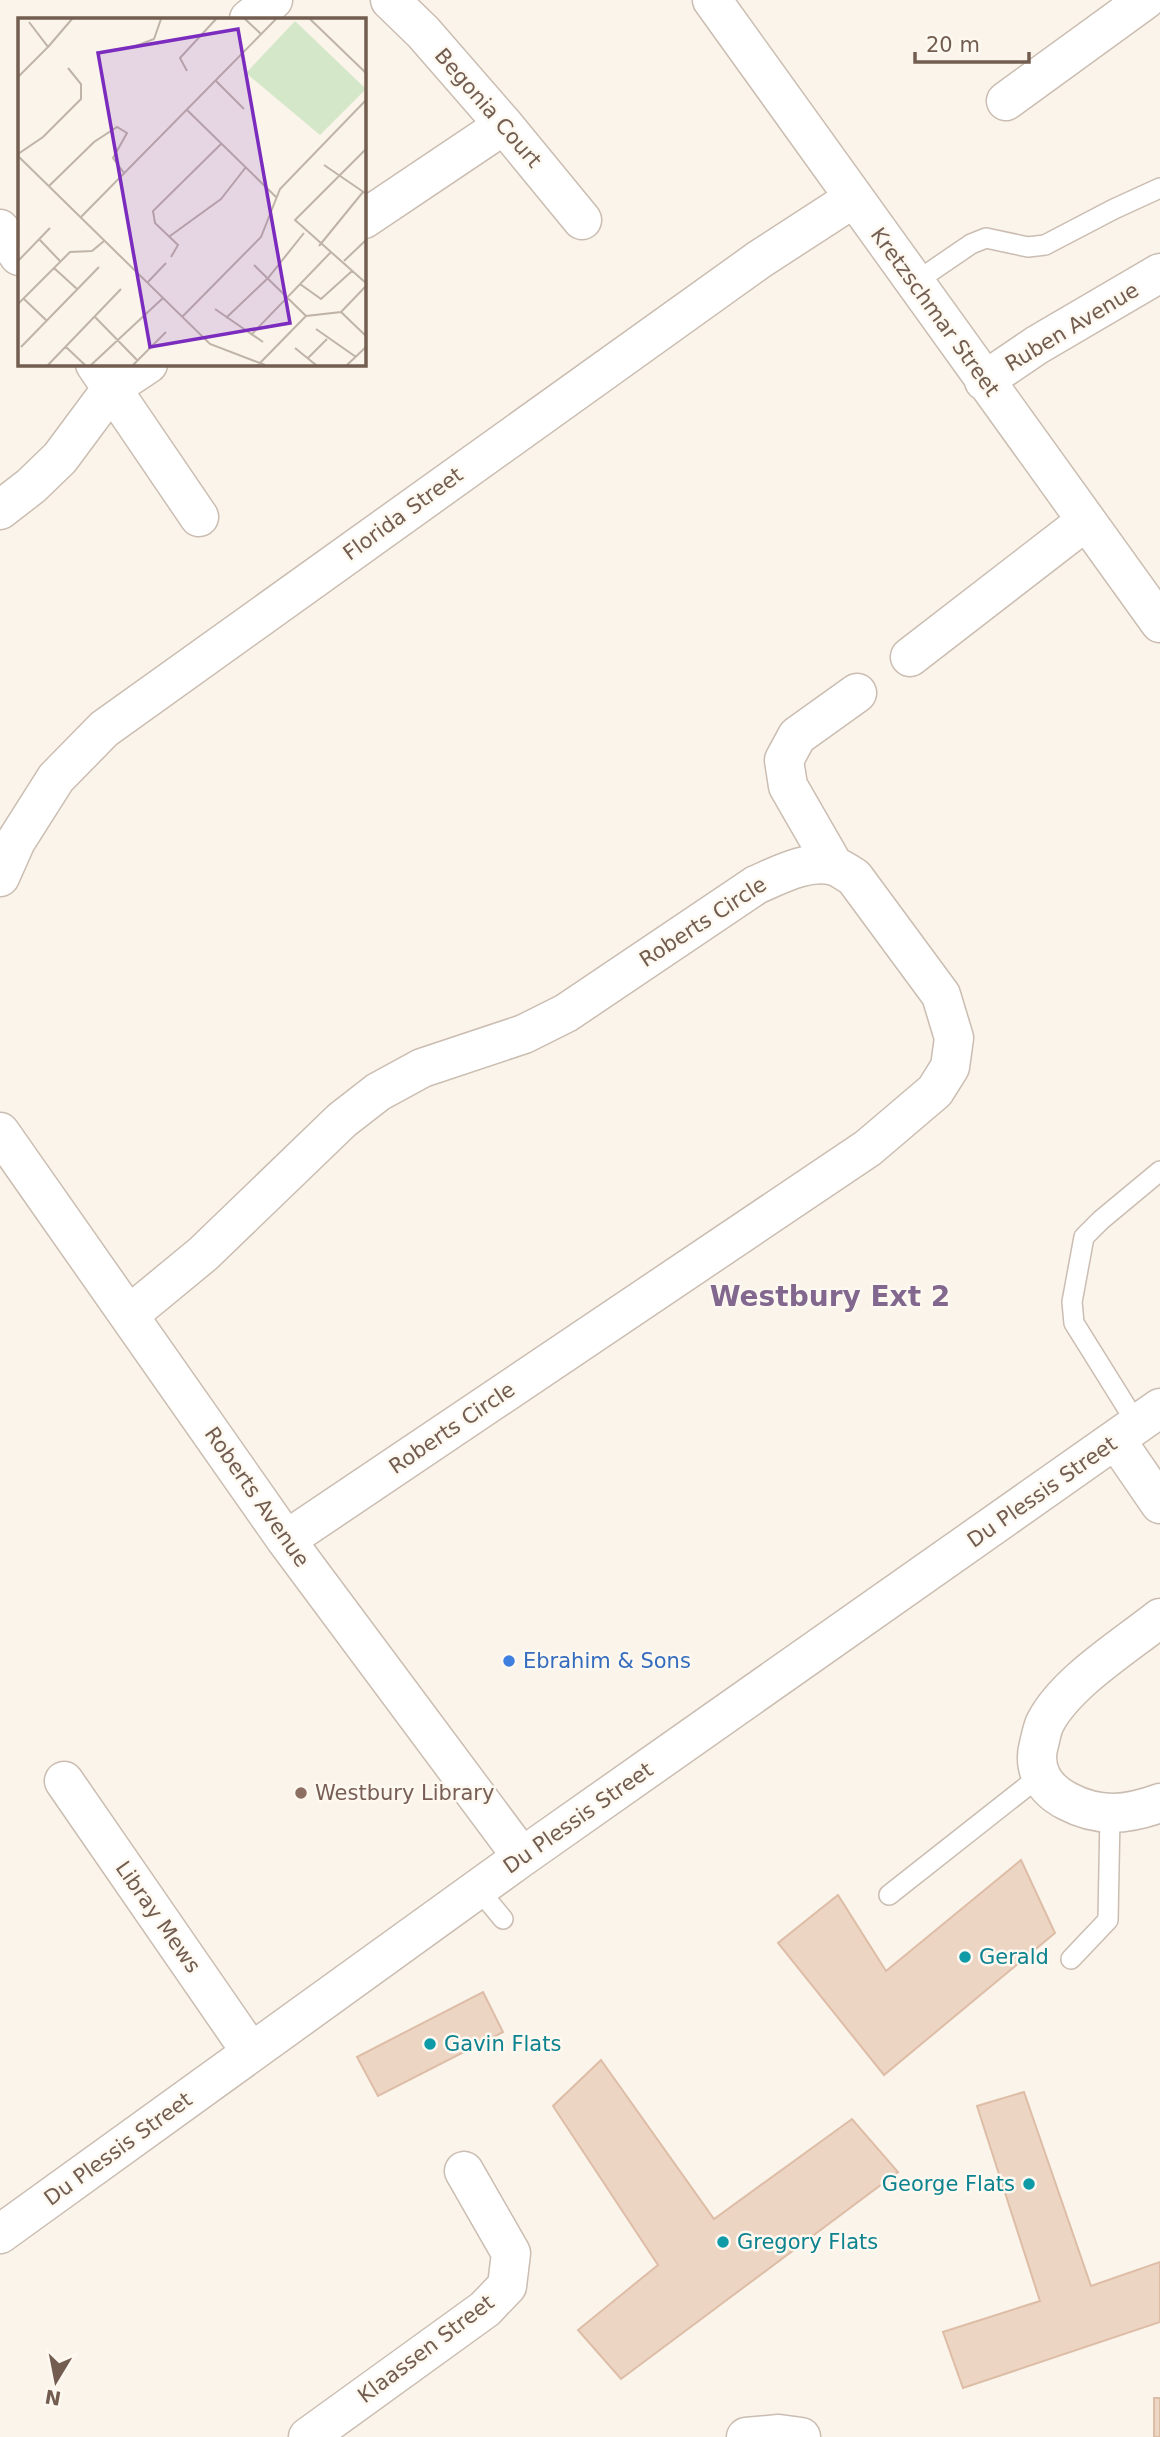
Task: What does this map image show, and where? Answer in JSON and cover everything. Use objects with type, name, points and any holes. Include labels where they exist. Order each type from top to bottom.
[{"type":"street","points":[[250,18],[273,0]]},
{"type":"street","name":"Begonia Court","points":[[390,0],[423,32],[582,220]]},
{"type":"street","name":"Kretzschmar Street","points":[[712,0],[1160,623]]},
{"type":"street","points":[[1006,102],[1145,0]]},
{"type":"street","points":[[366,218],[504,125]]},
{"type":"street","name":"Florida Street","points":[[0,877],[16,841],[56,778],[104,729],[760,259],[853,198]]},
{"type":"street","points":[[0,217],[18,202]]},
{"type":"street","points":[[0,229],[18,255]]},
{"type":"street","name":"Ruben Avenue","points":[[984,381],[1037,345],[1160,274]]},
{"type":"street","points":[[0,510],[31,486],[60,457],[104,376],[141,366]]},
{"type":"street","points":[[104,376],[199,517]]},
{"type":"street","points":[[910,657],[1086,521]]},
{"type":"street","points":[[834,866],[788,786],[784,760],[797,736],[857,693]]},
{"type":"street","name":"Roberts Circle","points":[[129,1315],[203,1254],[342,1121],[378,1092],[422,1068],[524,1034],[566,1013],[756,885],[789,871],[816,865],[834,866],[854,877],[941,995],[954,1038],[950,1067],[935,1091],[868,1148],[286,1540]]},
{"type":"street","name":"Roberts Avenue","points":[[0,1132],[286,1540],[522,1857]]},
{"type":"street","points":[[1138,1424],[1160,1504]]},
{"type":"street","name":"Du Plessis Street","points":[[0,2234],[522,1857],[1138,1424]]},
{"type":"street","points":[[1160,1618],[1099,1665],[1062,1700],[1044,1724],[1036,1756],[1040,1776],[1054,1794],[1082,1809],[1110,1815],[1137,1811],[1160,1803]]},
{"type":"street","name":"Libray Mews","points":[[64,1781],[251,2052]]},
{"type":"street","name":"Klaassen Street","points":[[309,2437],[485,2309],[507,2286],[511,2253],[464,2171]]},
{"type":"street","points":[[746,2437],[779,2434],[801,2437]]},
{"type":"lane","points":[[914,283],[978,241],[996,238],[1028,247],[1045,245],[1160,188]]},
{"type":"lane","points":[[1138,1424],[1074,1323],[1072,1301],[1084,1237],[1160,1171]]},
{"type":"lane","points":[[889,1895],[1040,1776]]},
{"type":"lane","points":[[1071,1959],[1108,1920],[1110,1815]]},
{"type":"lane","points":[[478,1889],[503,1919]]},
{"type":"building","name":"Gerald","points":[[1021,1860],[1055,1933],[884,2075],[778,1943],[838,1895],[886,1971]]},
{"type":"building","name":"Gavin Flats","points":[[483,1992],[503,2032],[378,2096],[357,2057]]},
{"type":"building","name":"Gregory Flats","points":[[601,2060],[714,2219],[852,2119],[898,2172],[621,2379],[578,2330],[658,2265],[553,2106]]},
{"type":"building","name":"George Flats","points":[[1024,2092],[1091,2286],[1160,2262],[1160,2322],[963,2388],[943,2332],[1040,2301],[977,2106]]},
{"type":"building","points":[[1154,2398],[1160,2398],[1160,2437],[1154,2437]]},
{"type":"place","name":"Ebrahim & Sons","points":[[509,1661]]},
{"type":"place","name":"Westbury Library","points":[[301,1793]]},
{"type":"place","name":"Gerald","points":[[965,1957]]},
{"type":"place","name":"Gavin Flats","points":[[430,2044]]},
{"type":"place","name":"George Flats","points":[[1029,2184]]},
{"type":"place","name":"Gregory Flats","points":[[723,2242]]},
{"type":"district","name":"Westbury Ext 2","points":[[830,1296]]}]
